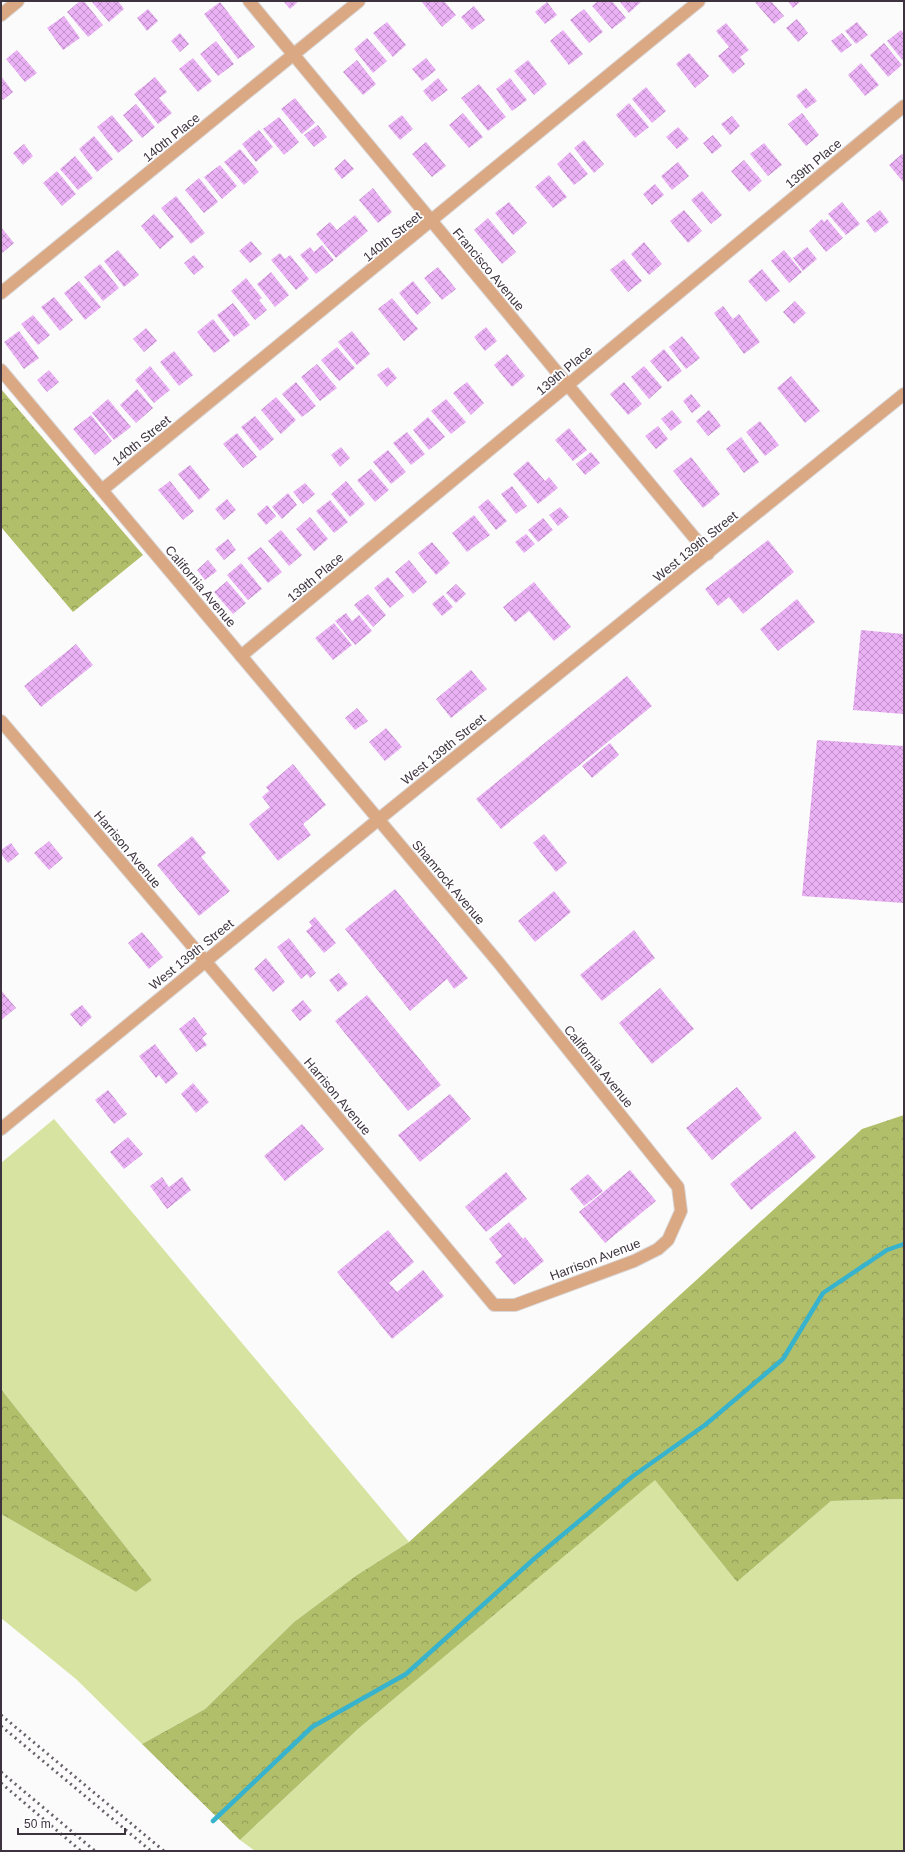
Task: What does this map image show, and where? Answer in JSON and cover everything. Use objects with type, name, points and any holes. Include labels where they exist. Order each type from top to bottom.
[{"type":"street","points":[[1,15],[18,1]]},
{"type":"street","name":"Francisco Avenue","points":[[249,1],[708,554]]},
{"type":"street","name":"140th Place","points":[[1,293],[359,1]]},
{"type":"street","name":"140th Street","points":[[102,490],[432,222],[699,1]]},
{"type":"street","name":"139th Place","points":[[241,656],[904,106]]},
{"type":"street","name":"California Avenue","points":[[1,370],[379,819]]},
{"type":"street","name":"West 139th Street","points":[[1,1129],[379,819],[904,394]]},
{"type":"street","name":"Harrison Avenue","points":[[1,721],[494,1305],[514,1305],[634,1261],[658,1249],[668,1240],[681,1211],[678,1187]]},
{"type":"street","name":"Shamrock Avenue","points":[[379,819],[499,963]]},
{"type":"street","name":"California Avenue","points":[[499,963],[678,1187]]},
{"type":"green space","points":[[1,389],[143,555],[73,612],[1,527]]},
{"type":"green space","points":[[904,1115],[904,1499],[831,1501],[737,1582],[655,1480],[358,1729],[240,1840],[142,1744],[205,1709],[294,1622],[357,1575],[409,1542],[862,1129]]},
{"type":"green space","points":[[54,1119],[409,1542],[357,1575],[294,1622],[205,1709],[142,1744],[76,1679],[1,1618],[1,1514],[136,1592],[152,1580],[1,1389],[1,1163]]},
{"type":"green space","points":[[1,1389],[152,1580],[136,1592],[1,1514]]},
{"type":"green space","points":[[655,1479],[737,1582],[831,1501],[904,1499],[904,1851],[255,1851],[240,1840],[358,1729]]},
{"type":"building","points":[[80,1],[84,1],[103,25],[88,37],[67,12]]},
{"type":"building","points":[[91,1],[118,1],[124,9],[109,22]]},
{"type":"building","points":[[283,1],[299,1],[290,9]]},
{"type":"building","points":[[421,1],[444,1],[456,15],[442,27]]},
{"type":"building","points":[[598,1],[612,1],[626,18],[612,29],[592,6]]},
{"type":"building","points":[[619,1],[642,1],[629,13]]},
{"type":"building","points":[[754,1],[771,1],[784,16],[774,24]]},
{"type":"building","points":[[788,1],[801,1],[793,8]]},
{"type":"building","points":[[220,2],[255,47],[238,59],[204,14]]},
{"type":"building","points":[[547,2],[557,15],[545,24],[535,12]]},
{"type":"building","points":[[474,6],[485,20],[472,30],[461,17]]},
{"type":"building","points":[[148,9],[158,21],[147,31],[137,18]]},
{"type":"building","points":[[584,9],[603,32],[589,43],[570,20]]},
{"type":"building","points":[[64,16],[80,38],[63,50],[47,28]]},
{"type":"building","points":[[797,19],[808,33],[798,42],[786,28]]},
{"type":"building","points":[[387,22],[406,45],[393,57],[373,33]]},
{"type":"building","points":[[857,22],[868,35],[856,44],[845,31]]},
{"type":"building","points":[[726,23],[749,50],[740,57],[745,64],[733,74],[718,56],[729,47],[716,31]]},
{"type":"building","points":[[563,30],[583,54],[569,65],[550,41]]},
{"type":"building","points":[[901,30],[904,34],[904,62],[887,41]]},
{"type":"building","points":[[180,33],[189,44],[180,52],[171,41]]},
{"type":"building","points":[[842,33],[852,45],[841,53],[831,41]]},
{"type":"building","points":[[367,38],[387,61],[373,73],[354,49]]},
{"type":"building","points":[[216,41],[234,64],[218,76],[200,54]]},
{"type":"building","points":[[884,43],[902,65],[888,77],[870,55]]},
{"type":"building","points":[[17,50],[37,73],[25,82],[6,59]]},
{"type":"building","points":[[689,53],[709,76],[695,88],[676,64]]},
{"type":"building","points":[[193,58],[212,81],[198,92],[179,69]]},
{"type":"building","points":[[426,58],[436,70],[422,81],[412,69]]},
{"type":"building","points":[[357,60],[376,84],[363,95],[343,72]]},
{"type":"building","points":[[528,60],[547,84],[534,95],[514,71]]},
{"type":"building","points":[[861,63],[879,85],[865,96],[848,75]]},
{"type":"building","points":[[1,76],[13,92],[3,100],[1,98]]},
{"type":"building","points":[[155,77],[167,92],[159,98],[172,113],[158,124],[134,94]]},
{"type":"building","points":[[438,78],[448,90],[432,102],[423,91]]},
{"type":"building","points":[[510,78],[527,100],[512,111],[496,89]]},
{"type":"building","points":[[479,84],[506,117],[488,131],[461,98]]},
{"type":"building","points":[[646,87],[666,111],[652,123],[632,99]]},
{"type":"building","points":[[806,88],[817,101],[806,109],[796,96]]},
{"type":"building","points":[[295,98],[315,123],[302,134],[281,109]]},
{"type":"building","points":[[629,103],[649,127],[635,138],[616,115]]},
{"type":"building","points":[[136,104],[155,127],[142,138],[123,115]]},
{"type":"building","points":[[463,113],[483,137],[469,148],[449,125]]},
{"type":"building","points":[[802,113],[819,135],[806,146],[788,124]]},
{"type":"building","points":[[112,115],[133,141],[118,153],[97,127]]},
{"type":"building","points":[[402,115],[413,129],[400,140],[388,126]]},
{"type":"building","points":[[732,116],[740,126],[730,135],[721,124]]},
{"type":"building","points":[[279,117],[299,142],[284,155],[263,129]]},
{"type":"building","points":[[318,125],[327,137],[314,147],[304,135]]},
{"type":"building","points":[[678,127],[689,139],[677,149],[666,137]]},
{"type":"building","points":[[259,130],[273,147],[256,162],[242,144]]},
{"type":"building","points":[[713,135],[722,146],[712,154],[703,143]]},
{"type":"building","points":[[94,136],[113,159],[97,172],[79,149]]},
{"type":"building","points":[[584,140],[604,164],[594,173],[574,148]]},
{"type":"building","points":[[426,142],[446,166],[432,177],[412,154]]},
{"type":"building","points":[[764,143],[782,165],[768,176],[750,154]]},
{"type":"building","points":[[24,144],[33,156],[23,165],[13,153]]},
{"type":"building","points":[[240,149],[259,172],[244,185],[224,162]]},
{"type":"building","points":[[570,152],[588,174],[574,185],[557,164]]},
{"type":"building","points":[[902,154],[904,155],[904,183],[889,165]]},
{"type":"building","points":[[75,156],[93,178],[78,190],[60,169]]},
{"type":"building","points":[[345,159],[354,169],[342,179],[334,169]]},
{"type":"building","points":[[744,160],[762,181],[749,192],[731,171]]},
{"type":"building","points":[[678,162],[689,176],[672,190],[661,176]]},
{"type":"building","points":[[220,165],[237,186],[222,199],[204,177]]},
{"type":"building","points":[[57,171],[76,194],[62,206],[43,183]]},
{"type":"building","points":[[549,175],[567,197],[553,208],[535,187]]},
{"type":"building","points":[[199,178],[218,202],[204,213],[185,190]]},
{"type":"building","points":[[655,184],[664,195],[652,205],[643,194]]},
{"type":"building","points":[[373,188],[392,212],[378,223],[359,200]]},
{"type":"building","points":[[702,191],[722,215],[711,224],[691,200]]},
{"type":"building","points":[[176,196],[205,233],[191,244],[161,208]]},
{"type":"building","points":[[509,202],[527,223],[513,235],[495,213]]},
{"type":"building","points":[[842,202],[860,224],[846,235],[828,214]]},
{"type":"building","points":[[684,210],[702,231],[688,243],[670,221]]},
{"type":"building","points":[[880,210],[889,222],[875,233],[866,221]]},
{"type":"building","points":[[154,214],[174,237],[160,249],[141,226]]},
{"type":"building","points":[[355,215],[368,231],[336,258],[316,234],[330,222],[337,230]]},
{"type":"building","points":[[488,218],[516,252],[502,264],[474,230]]},
{"type":"building","points":[[822,219],[824,222],[827,219],[843,238],[826,252],[809,231]]},
{"type":"building","points":[[1,227],[14,243],[1,254]]},
{"type":"building","points":[[251,241],[262,254],[250,263],[239,251]]},
{"type":"building","points":[[644,242],[662,264],[649,275],[631,254]]},
{"type":"building","points":[[322,245],[334,260],[316,274],[300,255],[310,247],[314,252]]},
{"type":"building","points":[[807,247],[817,259],[803,271],[793,258]]},
{"type":"building","points":[[118,250],[139,275],[124,287],[104,261]]},
{"type":"building","points":[[784,250],[802,272],[789,283],[771,261]]},
{"type":"building","points":[[280,253],[285,259],[290,255],[309,279],[296,290],[271,260]]},
{"type":"building","points":[[194,255],[204,267],[194,275],[184,263]]},
{"type":"building","points":[[624,259],[642,281],[628,292],[610,270]]},
{"type":"building","points":[[100,264],[119,288],[103,301],[84,277]]},
{"type":"building","points":[[438,267],[456,289],[442,300],[424,278]]},
{"type":"building","points":[[762,269],[780,291],[766,302],[748,281]]},
{"type":"building","points":[[271,272],[289,295],[275,307],[257,284]]},
{"type":"building","points":[[246,278],[262,298],[259,300],[267,310],[255,320],[231,291]]},
{"type":"building","points":[[79,281],[101,307],[85,320],[64,293]]},
{"type":"building","points":[[413,281],[431,303],[417,315],[399,293]]},
{"type":"building","points":[[54,297],[73,320],[60,331],[41,307]]},
{"type":"building","points":[[392,298],[418,329],[404,341],[378,309]]},
{"type":"building","points":[[795,301],[806,313],[794,324],[783,312]]},
{"type":"building","points":[[233,303],[250,325],[234,337],[217,315]]},
{"type":"building","points":[[723,306],[733,319],[739,314],[760,342],[744,354],[714,313]]},
{"type":"building","points":[[33,315],[50,335],[38,345],[21,324]]},
{"type":"building","points":[[213,319],[230,341],[214,353],[197,332]]},
{"type":"building","points":[[486,327],[497,341],[485,351],[474,337]]},
{"type":"building","points":[[146,328],[157,341],[144,352],[133,339]]},
{"type":"building","points":[[19,331],[39,358],[24,369],[4,342]]},
{"type":"building","points":[[352,331],[370,354],[357,365],[338,342]]},
{"type":"building","points":[[682,336],[700,358],[686,369],[669,347]]},
{"type":"building","points":[[337,347],[355,368],[339,381],[321,360]]},
{"type":"building","points":[[664,349],[682,371],[668,382],[650,361]]},
{"type":"building","points":[[174,351],[193,375],[179,386],[160,362]]},
{"type":"building","points":[[507,354],[525,376],[512,387],[494,365]]},
{"type":"building","points":[[317,364],[337,388],[320,401],[301,377]]},
{"type":"building","points":[[150,366],[170,390],[154,403],[135,380]]},
{"type":"building","points":[[644,366],[662,387],[649,399],[631,377]]},
{"type":"building","points":[[388,367],[397,378],[387,387],[377,375]]},
{"type":"building","points":[[49,370],[59,382],[47,392],[37,380]]},
{"type":"building","points":[[791,376],[820,411],[805,423],[777,388]]},
{"type":"building","points":[[296,382],[316,406],[302,417],[282,394]]},
{"type":"building","points":[[467,382],[484,403],[471,415],[453,393]]},
{"type":"building","points":[[624,382],[642,404],[628,415],[610,394]]},
{"type":"building","points":[[137,389],[153,408],[136,423],[120,405]]},
{"type":"building","points":[[691,394],[701,406],[692,413],[683,401]]},
{"type":"building","points":[[276,397],[296,420],[281,434],[261,410]]},
{"type":"building","points":[[108,399],[131,427],[114,440],[92,413]]},
{"type":"building","points":[[446,399],[466,422],[451,434],[431,411]]},
{"type":"building","points":[[672,410],[682,422],[671,431],[661,419]]},
{"type":"building","points":[[709,410],[721,426],[708,436],[696,421]]},
{"type":"building","points":[[91,415],[112,441],[95,455],[73,429]]},
{"type":"building","points":[[255,416],[274,439],[260,451],[241,427]]},
{"type":"building","points":[[428,417],[445,437],[429,450],[413,430]]},
{"type":"building","points":[[760,421],[779,445],[765,456],[746,432]]},
{"type":"building","points":[[658,426],[668,439],[656,449],[645,436]]},
{"type":"building","points":[[569,428],[587,450],[573,461],[555,440]]},
{"type":"building","points":[[407,432],[425,454],[411,465],[393,443]]},
{"type":"building","points":[[237,433],[257,457],[243,468],[223,444]]},
{"type":"building","points":[[741,437],[759,462],[744,473],[726,449]]},
{"type":"building","points":[[341,447],[350,458],[340,467],[331,455]]},
{"type":"building","points":[[388,450],[406,472],[391,484],[373,462]]},
{"type":"building","points":[[591,452],[600,463],[585,475],[576,464]]},
{"type":"building","points":[[691,457],[720,494],[703,508],[673,471]]},
{"type":"building","points":[[528,461],[545,481],[549,477],[558,488],[538,504],[513,474]]},
{"type":"building","points":[[190,465],[210,490],[199,500],[178,474]]},
{"type":"building","points":[[371,469],[389,490],[375,502],[357,480]]},
{"type":"building","points":[[170,481],[194,511],[183,520],[158,490]]},
{"type":"building","points":[[346,481],[365,504],[350,517],[331,494]]},
{"type":"building","points":[[305,483],[315,494],[303,504],[293,492]]},
{"type":"building","points":[[512,486],[527,506],[516,514],[501,494]]},
{"type":"building","points":[[288,493],[297,505],[282,519],[272,507]]},
{"type":"building","points":[[227,499],[236,510],[224,520],[215,509]]},
{"type":"building","points":[[488,499],[507,521],[496,530],[478,507]]},
{"type":"building","points":[[330,500],[348,522],[334,533],[316,511]]},
{"type":"building","points":[[267,505],[276,516],[266,525],[257,514]]},
{"type":"building","points":[[560,507],[569,517],[558,526],[549,515]]},
{"type":"building","points":[[474,515],[490,535],[467,552],[452,533]]},
{"type":"building","points":[[310,517],[328,539],[314,551],[296,529]]},
{"type":"building","points":[[543,518],[553,530],[538,542],[528,530]]},
{"type":"building","points":[[281,530],[302,555],[289,566],[268,541]]},
{"type":"building","points":[[526,534],[535,544],[524,553],[515,542]]},
{"type":"building","points":[[228,539],[236,550],[224,560],[215,549]]},
{"type":"building","points":[[768,540],[794,572],[743,614],[729,597],[718,606],[705,589]]},
{"type":"building","points":[[432,542],[450,563],[436,575],[418,553]]},
{"type":"building","points":[[261,547],[282,572],[268,583],[247,558]]},
{"type":"building","points":[[208,560],[217,571],[205,580],[197,570]]},
{"type":"building","points":[[409,560],[427,582],[413,594],[395,572]]},
{"type":"building","points":[[241,563],[262,589],[248,600],[227,575]]},
{"type":"building","points":[[388,577],[404,596],[390,608],[374,588]]},
{"type":"building","points":[[227,581],[246,603],[233,614],[214,592]]},
{"type":"building","points":[[534,582],[571,627],[554,641],[529,611],[515,622],[503,607]]},
{"type":"building","points":[[456,584],[466,594],[456,603],[446,593]]},
{"type":"building","points":[[368,594],[386,615],[373,627],[354,605]]},
{"type":"building","points":[[443,595],[453,607],[442,616],[432,604]]},
{"type":"building","points":[[797,599],[815,622],[778,651],[760,629]]},
{"type":"building","points":[[346,613],[352,621],[359,615],[372,631],[355,645],[335,621]]},
{"type":"building","points":[[334,623],[352,645],[333,660],[315,638]]},
{"type":"building","points":[[861,630],[904,634],[904,714],[853,710]]},
{"type":"building","points":[[76,644],[93,665],[41,707],[24,686]]},
{"type":"building","points":[[471,670],[487,689],[451,718],[436,699]]},
{"type":"building","points":[[627,676],[652,706],[501,829],[476,799]]},
{"type":"building","points":[[357,708],[368,721],[355,730],[345,718]]},
{"type":"building","points":[[386,728],[402,747],[385,761],[369,742]]},
{"type":"building","points":[[817,740],[904,746],[904,903],[802,896]]},
{"type":"building","points":[[610,743],[619,755],[592,778],[582,766]]},
{"type":"building","points":[[293,764],[326,805],[303,824],[311,835],[278,861],[249,824],[270,807],[262,797],[269,791],[266,787]]},
{"type":"building","points":[[544,834],[567,863],[556,872],[533,843]]},
{"type":"building","points":[[192,836],[206,853],[201,857],[230,891],[199,916],[157,865]]},
{"type":"building","points":[[49,841],[63,858],[49,870],[34,853]]},
{"type":"building","points":[[11,843],[19,854],[8,863],[1,854],[1,850]]},
{"type":"building","points":[[395,889],[468,978],[454,989],[447,979],[410,1011],[345,929]]},
{"type":"building","points":[[554,891],[571,912],[535,942],[518,921]]},
{"type":"building","points":[[315,917],[336,943],[324,953],[306,931],[312,926],[309,922]]},
{"type":"building","points":[[634,930],[655,958],[602,1001],[580,975]]},
{"type":"building","points":[[142,932],[163,957],[149,969],[128,943]]},
{"type":"building","points":[[289,938],[316,973],[310,978],[307,974],[301,979],[277,947]]},
{"type":"building","points":[[266,958],[285,982],[273,992],[254,969]]},
{"type":"building","points":[[339,973],[348,984],[338,992],[329,980]]},
{"type":"building","points":[[660,988],[694,1029],[652,1064],[619,1023]]},
{"type":"building","points":[[1,990],[16,1008],[1,1020]]},
{"type":"building","points":[[367,995],[441,1085],[408,1111],[335,1021]]},
{"type":"building","points":[[303,1000],[312,1011],[300,1021],[291,1010]]},
{"type":"building","points":[[82,1005],[92,1017],[81,1027],[70,1014]]},
{"type":"building","points":[[194,1017],[207,1034],[202,1038],[207,1045],[196,1052],[179,1029]]},
{"type":"building","points":[[155,1044],[178,1074],[166,1084],[159,1075],[156,1078],[139,1056]]},
{"type":"building","points":[[193,1083],[209,1102],[196,1113],[181,1094]]},
{"type":"building","points":[[737,1087],[762,1118],[712,1160],[686,1128]]},
{"type":"building","points":[[108,1090],[127,1114],[114,1124],[95,1100]]},
{"type":"building","points":[[450,1094],[471,1119],[420,1162],[398,1135]]},
{"type":"building","points":[[302,1124],[324,1149],[285,1181],[264,1156]]},
{"type":"building","points":[[795,1131],[816,1157],[751,1210],[730,1184]]},
{"type":"building","points":[[128,1137],[143,1154],[124,1169],[110,1152]]},
{"type":"building","points":[[630,1170],[656,1201],[605,1243],[579,1212]]},
{"type":"building","points":[[506,1172],[527,1199],[486,1232],[465,1207]]},
{"type":"building","points":[[588,1174],[603,1191],[584,1206],[570,1189]]},
{"type":"building","points":[[162,1177],[169,1187],[182,1177],[191,1190],[167,1209],[150,1186]]},
{"type":"building","points":[[509,1222],[523,1239],[525,1237],[544,1261],[514,1285],[495,1262],[502,1256],[489,1239]]},
{"type":"building","points":[[388,1230],[414,1262],[389,1283],[397,1292],[423,1270],[444,1296],[392,1339],[337,1272]]},
{"type":"waterway","points":[[213,1821],[312,1727],[406,1674],[535,1558],[633,1476],[705,1425],[783,1359],[823,1293],[887,1250],[904,1244]]},
{"type":"railway","points":[[1,1715],[164,1851]]},
{"type":"railway","points":[[1,1726],[151,1851]]},
{"type":"railway","points":[[1,1772],[95,1851]]},
{"type":"railway","points":[[1,1783],[81,1851]]}]
